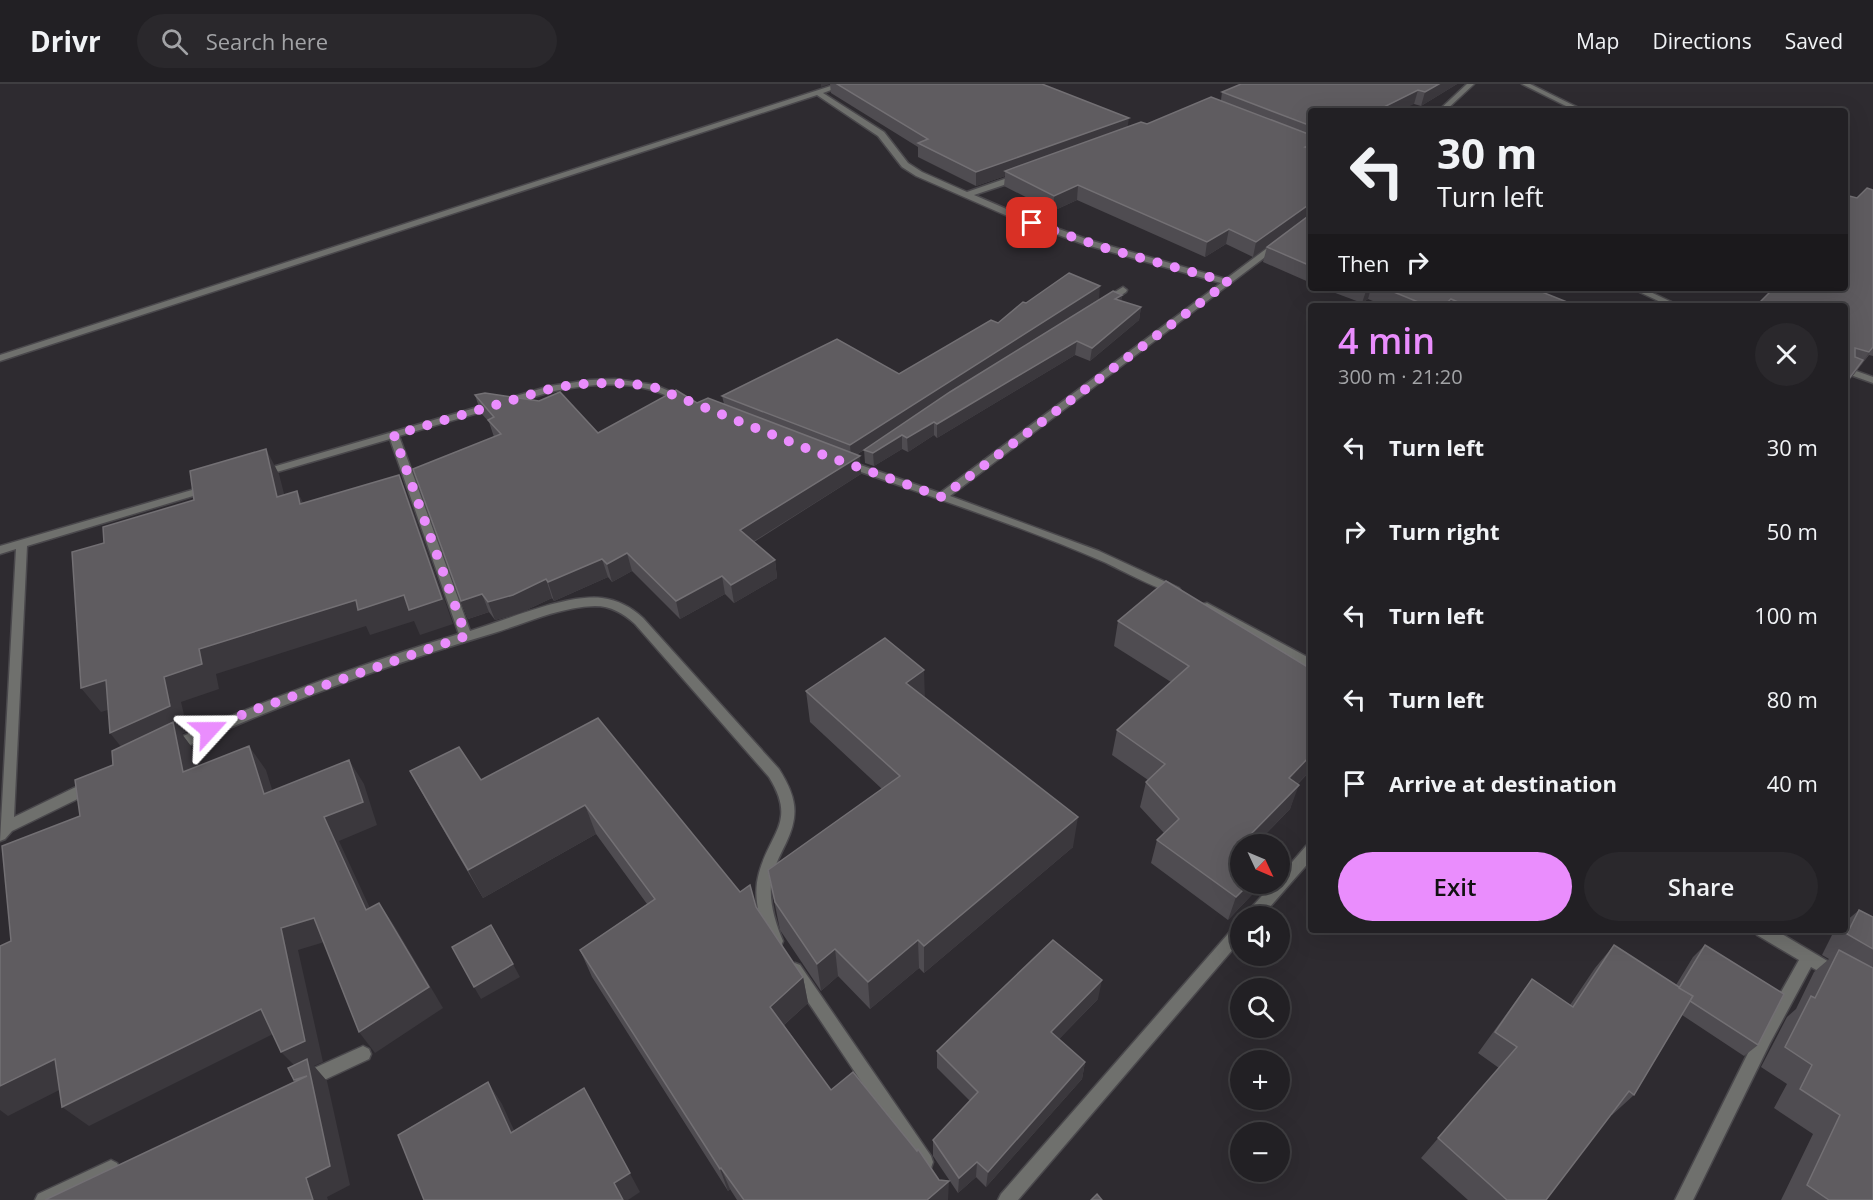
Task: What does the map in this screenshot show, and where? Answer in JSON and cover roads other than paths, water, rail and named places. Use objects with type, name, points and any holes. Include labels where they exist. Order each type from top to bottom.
[{"type":"street","points":[[0,358],[844,84]]},
{"type":"street","points":[[1444,108],[1471,84]]},
{"type":"street","points":[[1525,84],[1576,108]]},
{"type":"street","points":[[818,93],[881,134],[905,165],[967,195],[1015,216],[1086,242],[1228,282]]},
{"type":"street","points":[[967,195],[1023,175]]},
{"type":"street","points":[[942,497],[1284,239]]},
{"type":"street","points":[[1093,310],[1123,290]]},
{"type":"street","points":[[1642,291],[1669,303]]},
{"type":"street","points":[[1848,371],[1873,380]]},
{"type":"street","points":[[247,477],[522,396],[577,383],[625,383],[651,386],[696,404]]},
{"type":"street","points":[[394,435],[466,636]]},
{"type":"street","points":[[835,459],[857,462],[942,497],[1076,547],[1143,574],[1185,595]]},
{"type":"street","points":[[0,550],[225,484]]},
{"type":"street","points":[[4,831],[21,542]]},
{"type":"street","points":[[1195,601],[1248,628],[1308,663]]},
{"type":"street","points":[[160,752],[248,712],[466,636],[574,604],[597,602],[617,605],[629,611],[774,773],[783,788],[788,804],[788,821],[764,881],[766,911],[771,933],[931,1171]]},
{"type":"street","points":[[4,831],[103,780]]},
{"type":"street","points":[[1263,906],[1308,853]]},
{"type":"street","points":[[1767,933],[1845,979]]},
{"type":"street","points":[[1007,1200],[1230,944]]},
{"type":"street","points":[[1684,1200],[1764,1038],[1808,957]]},
{"type":"street","points":[[288,1088],[363,1054]]},
{"type":"street","points":[[44,1200],[129,1161]]}]
